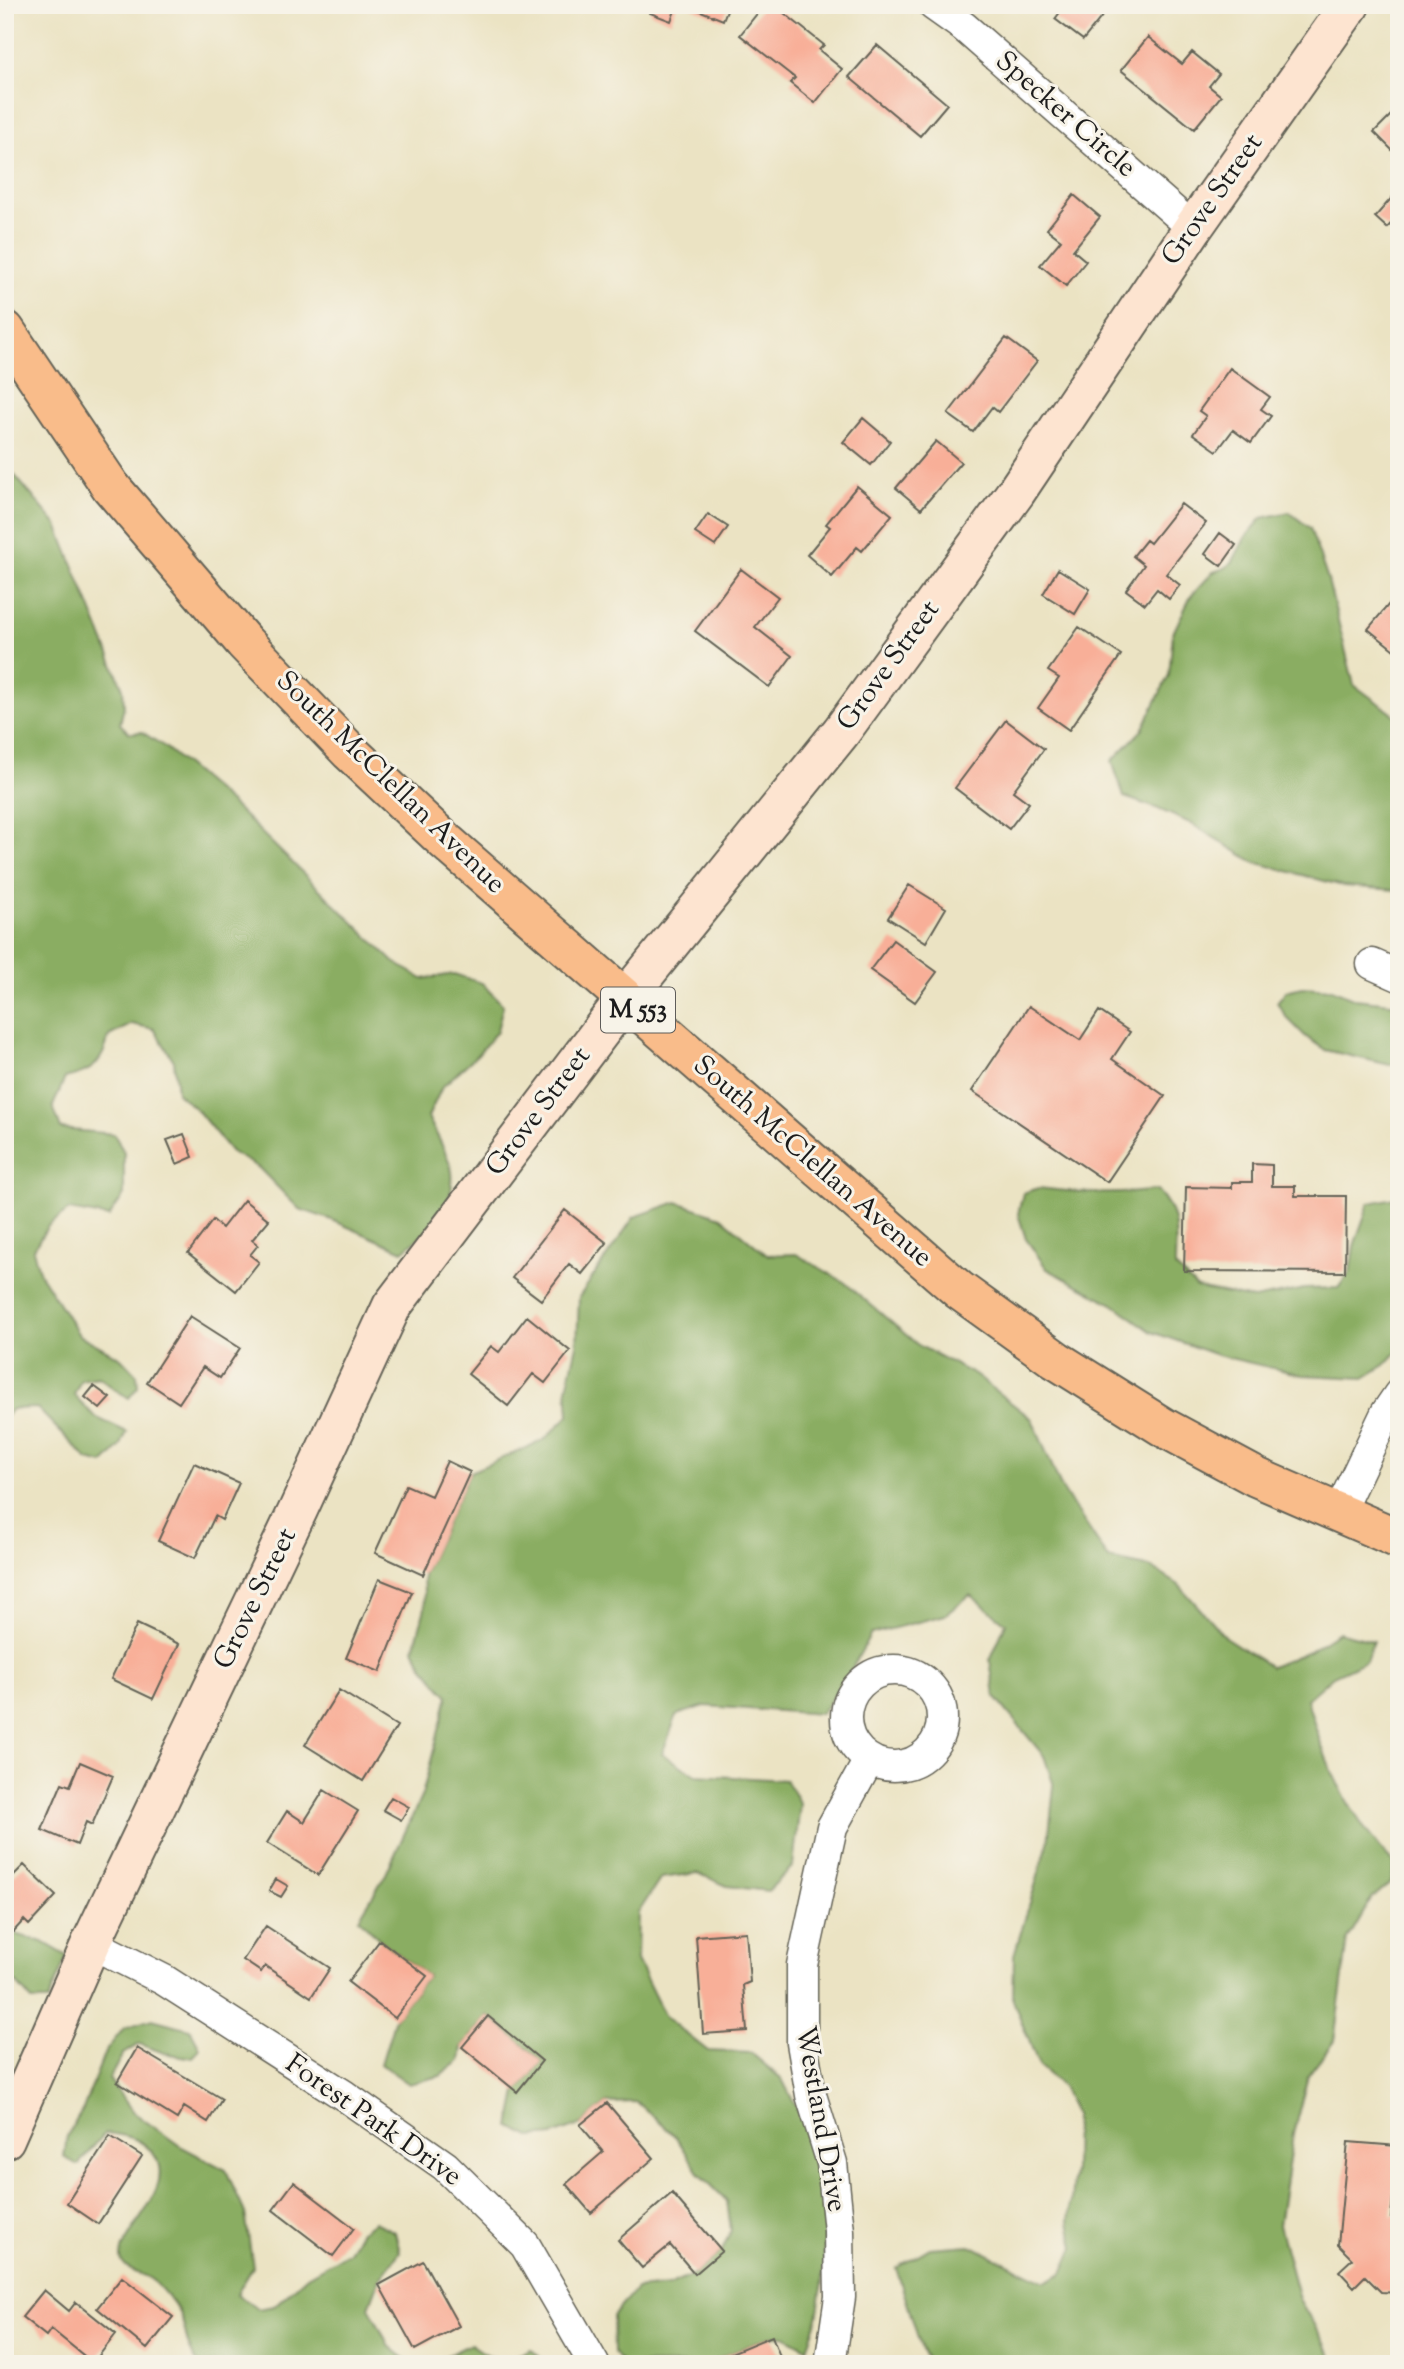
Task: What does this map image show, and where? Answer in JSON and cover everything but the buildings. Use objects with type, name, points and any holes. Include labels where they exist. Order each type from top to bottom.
[{"type":"main road","name":"Grove Street","points":[[5,2139],[91,1943],[298,1510],[392,1306],[625,999],[841,732],[1016,492],[1193,228],[1350,5]]},
{"type":"main road","name":"South McClellan Avenue","points":[[5,330],[111,487],[244,642],[350,752],[436,832],[958,1290],[1056,1360],[1163,1427],[1256,1477],[1399,1539]]},
{"type":"street","name":"Specker Circle","points":[[933,5],[964,27],[1193,228]]},
{"type":"street","points":[[1338,1514],[1386,1413],[1399,1394]]},
{"type":"street","name":"Westland Drive","points":[[831,2364],[840,2297],[839,2231],[832,2163],[811,2095],[802,2043],[802,1965],[832,1827],[869,1760]]},
{"type":"street","name":"Forest Park Drive","points":[[91,1943],[164,1980],[345,2096],[445,2166],[524,2245],[594,2364]]},
{"type":"green space","points":[[5,464],[57,525],[123,689],[124,706],[120,724],[130,733],[142,732],[165,747],[234,806],[394,962],[423,979],[454,974],[482,983],[503,1005],[497,1031],[478,1054],[442,1087],[428,1117],[452,1172],[450,1197],[431,1227],[403,1251],[332,1220],[299,1209],[259,1168],[231,1152],[198,1111],[177,1093],[174,1061],[154,1029],[132,1024],[109,1036],[103,1054],[95,1065],[83,1073],[65,1078],[53,1106],[61,1129],[114,1134],[124,1152],[124,1195],[109,1217],[69,1210],[48,1226],[33,1250],[40,1274],[79,1335],[121,1358],[137,1375],[138,1387],[129,1398],[99,1377],[81,1380],[74,1395],[95,1417],[127,1432],[120,1447],[103,1464],[88,1460],[37,1408],[12,1409],[5,1418]]},
{"type":"green space","points":[[1289,512],[1310,528],[1328,580],[1354,685],[1396,716],[1399,722],[1399,884],[1394,890],[1343,886],[1254,862],[1190,823],[1124,797],[1112,761],[1142,730],[1169,675],[1173,633],[1191,596],[1213,572],[1225,568],[1233,561],[1245,538],[1262,518]]},
{"type":"green space","points":[[1302,987],[1332,989],[1355,999],[1399,1004],[1399,1061],[1390,1065],[1325,1050],[1305,1036],[1286,1017],[1277,1002],[1286,991]]},
{"type":"green space","points":[[1038,1188],[1097,1193],[1157,1190],[1165,1199],[1173,1217],[1176,1235],[1175,1267],[1197,1288],[1254,1299],[1304,1289],[1338,1288],[1350,1272],[1354,1246],[1369,1203],[1399,1197],[1399,1350],[1385,1365],[1364,1378],[1302,1375],[1217,1355],[1152,1332],[1113,1304],[1047,1269],[1026,1239],[1018,1214],[1023,1193]]},
{"type":"green space","points":[[677,1202],[721,1217],[767,1255],[796,1254],[844,1282],[918,1345],[975,1375],[1032,1419],[1062,1489],[1109,1559],[1152,1568],[1179,1585],[1225,1637],[1271,1667],[1309,1651],[1338,1632],[1373,1641],[1366,1661],[1333,1676],[1307,1699],[1330,1768],[1340,1788],[1364,1828],[1395,1865],[1391,1883],[1372,1898],[1348,1939],[1334,2041],[1308,2076],[1293,2134],[1279,2225],[1299,2299],[1337,2364],[930,2364],[922,2350],[896,2268],[930,2248],[970,2245],[1045,2282],[1063,2273],[1074,2247],[1069,2222],[1075,2115],[1062,2086],[1039,2066],[1013,2000],[1014,1955],[1048,1843],[1054,1786],[1044,1756],[995,1697],[990,1660],[1006,1623],[970,1595],[945,1615],[871,1634],[850,1672],[821,1714],[705,1706],[677,1715],[662,1754],[696,1775],[786,1780],[800,1804],[793,1866],[768,1891],[727,1886],[698,1873],[661,1878],[638,1913],[637,1960],[665,2017],[708,2051],[751,2053],[782,2079],[811,2136],[827,2197],[823,2281],[816,2324],[807,2348],[784,2336],[772,2336],[705,2364],[622,2364],[614,2353],[613,2316],[636,2289],[668,2286],[695,2274],[722,2251],[731,2230],[727,2201],[700,2174],[676,2137],[637,2102],[607,2103],[580,2125],[553,2135],[531,2137],[510,2127],[517,2092],[542,2061],[488,2016],[462,2047],[460,2061],[440,2076],[409,2084],[381,2064],[395,2018],[427,1976],[380,1940],[359,1918],[386,1874],[422,1795],[448,1696],[424,1667],[414,1649],[425,1608],[423,1575],[470,1472],[544,1440],[569,1415],[567,1388],[577,1345],[579,1297],[634,1217]]},
{"type":"green space","points":[[5,1931],[43,1942],[67,1956],[48,2001],[32,2001],[5,1970]]},
{"type":"green space","points":[[152,2019],[190,2029],[200,2048],[193,2058],[164,2053],[140,2044],[123,2054],[109,2079],[133,2112],[180,2146],[226,2170],[245,2213],[253,2267],[237,2294],[257,2309],[274,2306],[307,2276],[349,2252],[360,2232],[374,2222],[395,2232],[400,2252],[380,2278],[369,2307],[389,2346],[412,2364],[198,2364],[175,2306],[155,2282],[128,2268],[121,2258],[123,2248],[153,2197],[158,2183],[160,2169],[155,2156],[145,2145],[133,2138],[105,2133],[78,2165],[64,2157],[67,2136],[83,2109],[105,2052],[124,2028]]},
{"type":"green space","points":[[471,2344],[500,2359],[531,2349],[543,2360],[541,2364],[424,2364]]}]
